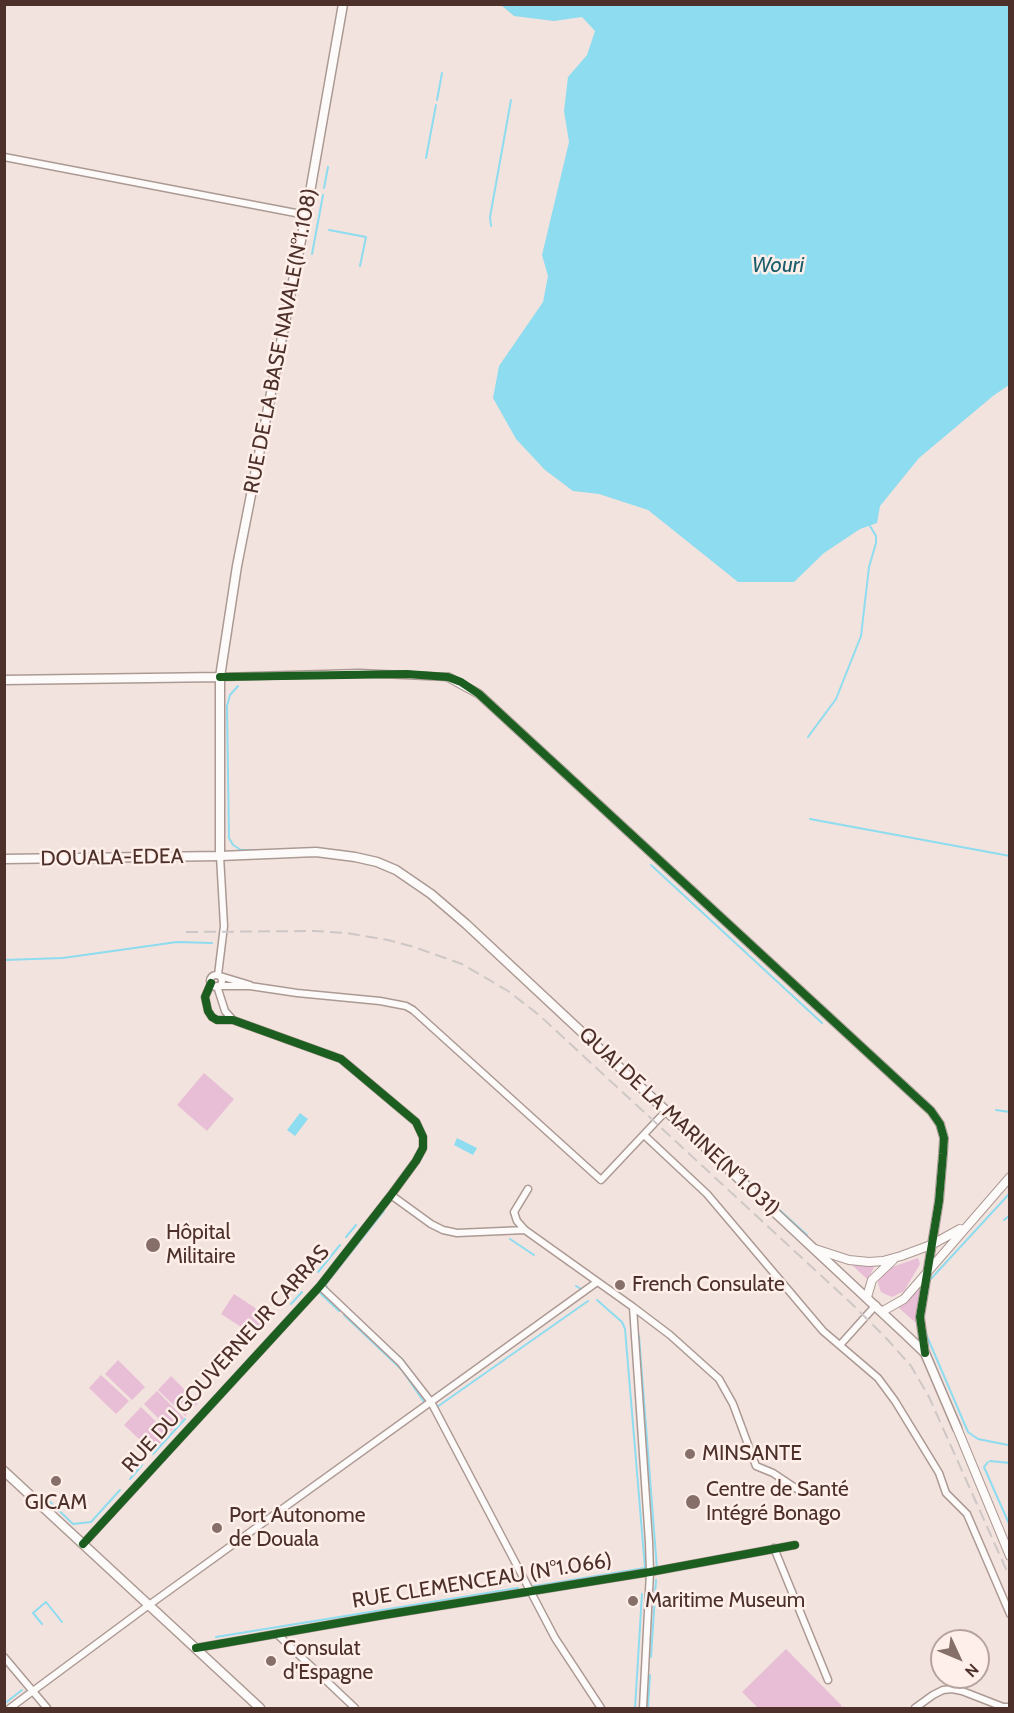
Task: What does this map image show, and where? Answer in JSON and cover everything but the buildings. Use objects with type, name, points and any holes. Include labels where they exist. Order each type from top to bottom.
[{"type":"main road","name":"RUE DE LA BASE NAVALE(N°1.108)","points":[[220,677],[237,566],[306,215],[343,4]]},
{"type":"main road","points":[[4,680],[220,677],[220,856]]},
{"type":"main road","name":"QUAI DE LA MARINE(N°1.031)","points":[[220,856],[331,853],[377,862],[396,870],[431,894],[880,1308],[925,1353],[957,1428]]},
{"type":"main road","name":"DOUALA-EDEA","points":[[4,859],[220,856]]},
{"type":"main road","points":[[4,1471],[260,1708]]},
{"type":"street","points":[[4,157],[306,215]]},
{"type":"street","points":[[220,677],[359,673],[448,677],[479,694],[931,1111],[940,1124],[944,1138],[939,1201],[920,1317],[925,1353]]},
{"type":"street","points":[[216,985],[222,981],[219,976],[224,926],[220,856]]},
{"type":"street","points":[[232,1020],[225,1011],[213,976],[246,983],[250,986]]},
{"type":"street","points":[[216,985],[250,986],[389,1002],[406,1006],[601,1180],[666,1111]]},
{"type":"street","name":"RUE DU GOUVERNEUR CARRAS","points":[[83,1544],[320,1287],[391,1195],[423,1148],[423,1137],[416,1122],[342,1059],[232,1020],[217,1020],[208,1011],[205,998],[216,985]]},
{"type":"street","points":[[644,1134],[707,1194],[823,1330],[878,1378],[895,1401],[939,1473],[946,1493],[967,1514],[1010,1614]]},
{"type":"street","points":[[840,1345],[880,1308],[904,1299],[1010,1177]]},
{"type":"street","points":[[528,1189],[514,1212],[517,1221],[525,1230],[633,1307],[684,1347],[719,1379],[727,1390],[756,1466],[773,1473],[803,1493]]},
{"type":"street","points":[[391,1195],[443,1230],[457,1233],[525,1230]]},
{"type":"street","points":[[814,1249],[849,1260],[869,1262],[896,1258],[932,1245],[967,1225]]},
{"type":"street","points":[[867,1297],[872,1280],[896,1258]]},
{"type":"street","points":[[10,1708],[597,1282]]},
{"type":"street","points":[[320,1287],[400,1362],[431,1402],[530,1592],[567,1658],[601,1708]]},
{"type":"street","points":[[633,1307],[650,1572],[643,1708]]},
{"type":"street","name":"QUAI DE LA MARINE(N°1.031)","points":[[957,1428],[1010,1556]]},
{"type":"street","name":"RUE CLEMENCEAU (N°1.066)","points":[[196,1648],[650,1572],[795,1545]]},
{"type":"street","points":[[774,1548],[828,1680]]},
{"type":"street","points":[[277,1634],[355,1708]]},
{"type":"street","points":[[4,1657],[48,1708]]},
{"type":"street","points":[[915,1708],[933,1695],[952,1689],[962,1690],[1003,1707],[1010,1707]]},
{"type":"shaded area","points":[[204,1073],[234,1099],[207,1131],[177,1105]]},
{"type":"shaded area","points":[[918,1258],[920,1264],[904,1291],[892,1297],[881,1292],[878,1283],[880,1276],[889,1268]]},
{"type":"shaded area","points":[[851,1264],[862,1266],[875,1265],[868,1280]]},
{"type":"shaded area","points":[[917,1290],[919,1293],[917,1324],[899,1308]]},
{"type":"shaded area","points":[[234,1294],[269,1317],[255,1336],[221,1314]]},
{"type":"shaded area","points":[[118,1360],[145,1387],[132,1400],[105,1374]]},
{"type":"shaded area","points":[[101,1375],[129,1401],[116,1414],[89,1388]]},
{"type":"shaded area","points":[[171,1376],[198,1403],[185,1416],[158,1390]]},
{"type":"shaded area","points":[[157,1391],[184,1418],[171,1431],[144,1404]]},
{"type":"shaded area","points":[[141,1407],[169,1434],[152,1451],[124,1425]]},
{"type":"shaded area","points":[[786,1649],[842,1706],[839,1708],[758,1708],[742,1692]]},
{"type":"water","name":"Wouri","points":[[501,5],[1009,5],[1009,385],[919,458],[880,506],[877,523],[860,529],[824,553],[794,582],[738,582],[648,510],[599,494],[573,491],[545,470],[516,439],[493,398],[499,366],[543,302],[548,276],[542,255],[569,142],[564,111],[568,77],[587,55],[595,31],[582,17],[554,21],[514,16]]},
{"type":"water","points":[[300,1113],[308,1119],[295,1136],[287,1130]]},
{"type":"water","points":[[457,1138],[477,1148],[473,1155],[454,1145]]},
{"type":"waterway","points":[[437,100],[442,73]]},
{"type":"waterway","points":[[491,226],[490,217],[511,100]]},
{"type":"waterway","points":[[426,158],[436,105]]},
{"type":"waterway","points":[[324,188],[328,167]]},
{"type":"waterway","points":[[312,254],[323,195]]},
{"type":"waterway","points":[[329,230],[366,237],[360,266]]},
{"type":"waterway","points":[[808,737],[836,699],[861,636],[869,567],[876,543],[876,536],[870,526]]},
{"type":"waterway","points":[[238,686],[230,695],[227,706],[229,838],[233,845],[241,850],[269,850]]},
{"type":"waterway","points":[[810,819],[1010,856]]},
{"type":"waterway","points":[[330,850],[342,851]]},
{"type":"waterway","points":[[651,865],[822,1023]]},
{"type":"waterway","points":[[412,876],[427,886]]},
{"type":"waterway","points":[[4,960],[63,958],[177,942],[212,943]]},
{"type":"waterway","points":[[996,1110],[1010,1112]]},
{"type":"waterway","points":[[716,1152],[807,1235]]},
{"type":"waterway","points":[[928,1282],[1010,1193]]},
{"type":"waterway","points":[[327,1289],[326,1284],[384,1211]]},
{"type":"waterway","points":[[1004,1220],[1010,1215]]},
{"type":"waterway","points":[[346,1237],[356,1225]]},
{"type":"waterway","points":[[510,1239],[534,1255]]},
{"type":"waterway","points":[[318,1272],[340,1245]]},
{"type":"waterway","points":[[576,1286],[581,1289],[579,1292]]},
{"type":"waterway","points":[[291,1304],[302,1292]]},
{"type":"waterway","points":[[320,1293],[339,1311]]},
{"type":"waterway","points":[[529,1587],[645,1568],[625,1329],[622,1322],[597,1300]]},
{"type":"waterway","points":[[437,1407],[588,1301]]},
{"type":"waterway","points":[[344,1315],[402,1370],[424,1402]]},
{"type":"waterway","points":[[364,1324],[403,1360],[423,1388]]},
{"type":"waterway","points":[[926,1334],[968,1432],[978,1439],[1008,1445]]},
{"type":"waterway","points":[[639,1336],[657,1569]]},
{"type":"waterway","points":[[153,1454],[185,1419]]},
{"type":"waterway","points":[[990,1461],[1010,1463]]},
{"type":"waterway","points":[[988,1462],[984,1467],[1010,1526]]},
{"type":"waterway","points":[[130,1479],[142,1465]]},
{"type":"waterway","points":[[49,1501],[73,1524],[91,1522],[120,1490]]},
{"type":"waterway","points":[[651,1657],[656,1580]]},
{"type":"waterway","points":[[216,1637],[518,1588]]},
{"type":"waterway","points":[[635,1708],[642,1594]]},
{"type":"waterway","points":[[42,1624],[33,1613],[46,1602],[62,1622]]},
{"type":"waterway","points":[[648,1708],[650,1675]]},
{"type":"waterway","points":[[4,1704],[22,1690]]},
{"type":"railway","points":[[186,932],[314,931],[347,933],[388,940],[462,964],[508,991],[539,1015],[854,1306],[911,1366],[929,1397],[1010,1578]]},
{"type":"cycle path","points":[[220,677],[407,674],[448,677],[461,682],[479,694],[931,1111],[940,1124],[944,1138],[939,1201],[920,1317],[925,1353]]},
{"type":"cycle path","points":[[83,1544],[320,1286],[391,1195],[423,1148],[423,1137],[416,1122],[341,1059],[233,1020],[217,1020],[212,1017],[205,997],[211,983]]},
{"type":"cycle path","points":[[196,1648],[650,1572],[795,1545]]},
{"type":"place","name":"Hôpital Militaire","points":[[153,1245]]},
{"type":"place","name":"French Consulate","points":[[620,1285]]},
{"type":"place","name":"MINSANTE","points":[[690,1454]]},
{"type":"place","name":"GICAM","points":[[56,1481]]},
{"type":"place","name":"Centre de Santé Intégré Bonago","points":[[693,1502]]},
{"type":"place","name":"Port Autonome de Douala","points":[[217,1528]]},
{"type":"place","name":"Maritime Museum","points":[[633,1601]]},
{"type":"place","name":"Consulat d'Espagne","points":[[271,1661]]}]
